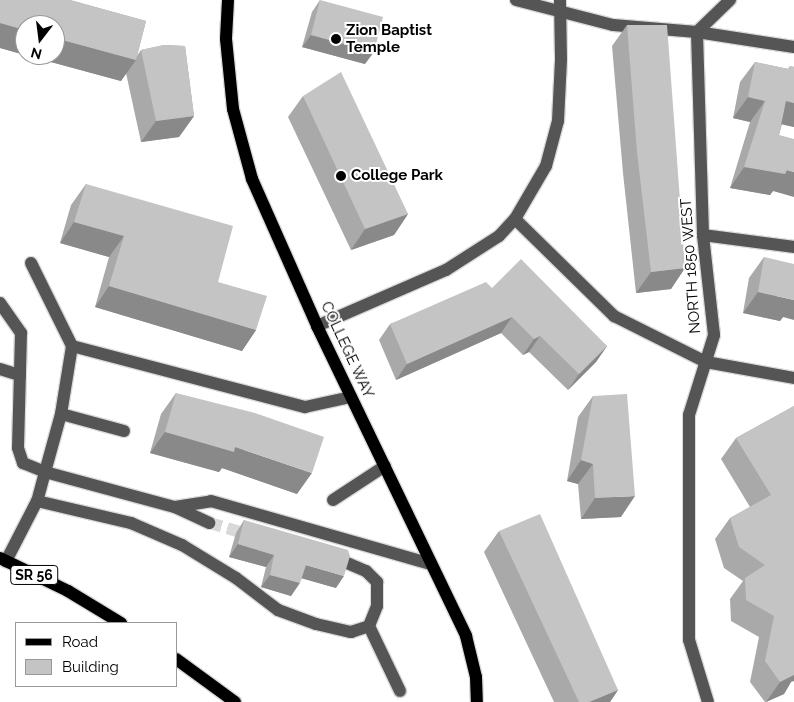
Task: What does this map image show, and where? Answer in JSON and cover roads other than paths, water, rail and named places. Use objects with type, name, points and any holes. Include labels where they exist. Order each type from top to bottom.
[{"type":"main road","name":"COLLEGE WAY","points":[[228,0],[226,39],[233,109],[252,179],[317,326],[466,636],[476,677],[477,702]]},
{"type":"main road","name":"SR 56","points":[[3,560],[68,591],[119,622]]},
{"type":"main road","points":[[178,660],[235,702]]},
{"type":"street","points":[[516,0],[613,25],[697,32],[794,47]]},
{"type":"street","points":[[317,326],[446,270],[475,253],[498,236],[515,219],[546,166],[558,121],[560,0]]},
{"type":"street","points":[[697,32],[730,0]]},
{"type":"street","name":"NORTH 1850 WEST","points":[[697,32],[703,235],[714,334],[689,415],[689,640],[708,702]]},
{"type":"street","points":[[515,219],[614,316],[706,362],[794,378]]},
{"type":"street","points":[[703,235],[794,247]]},
{"type":"street","points":[[3,560],[37,501],[61,414],[72,346],[31,263]]},
{"type":"street","points":[[0,303],[22,333],[18,448],[24,463],[46,472],[175,507],[210,523]]},
{"type":"street","points":[[72,346],[305,407],[352,397]]},
{"type":"street","points":[[0,369],[20,375]]},
{"type":"street","points":[[61,414],[124,431]]},
{"type":"street","points":[[332,500],[385,466]]},
{"type":"street","points":[[37,501],[131,523],[173,541],[236,578],[278,610],[316,624],[351,632],[369,626],[378,606],[377,582],[366,571],[347,563]]},
{"type":"street","points":[[175,507],[211,501],[431,564]]},
{"type":"street","points":[[369,626],[400,690]]},
{"type":"tunnel","points":[[210,523],[253,536]]},
{"type":"place","name":"Zion Baptist Temple","points":[[336,39]]},
{"type":"place","name":"College Park","points":[[341,176]]}]
